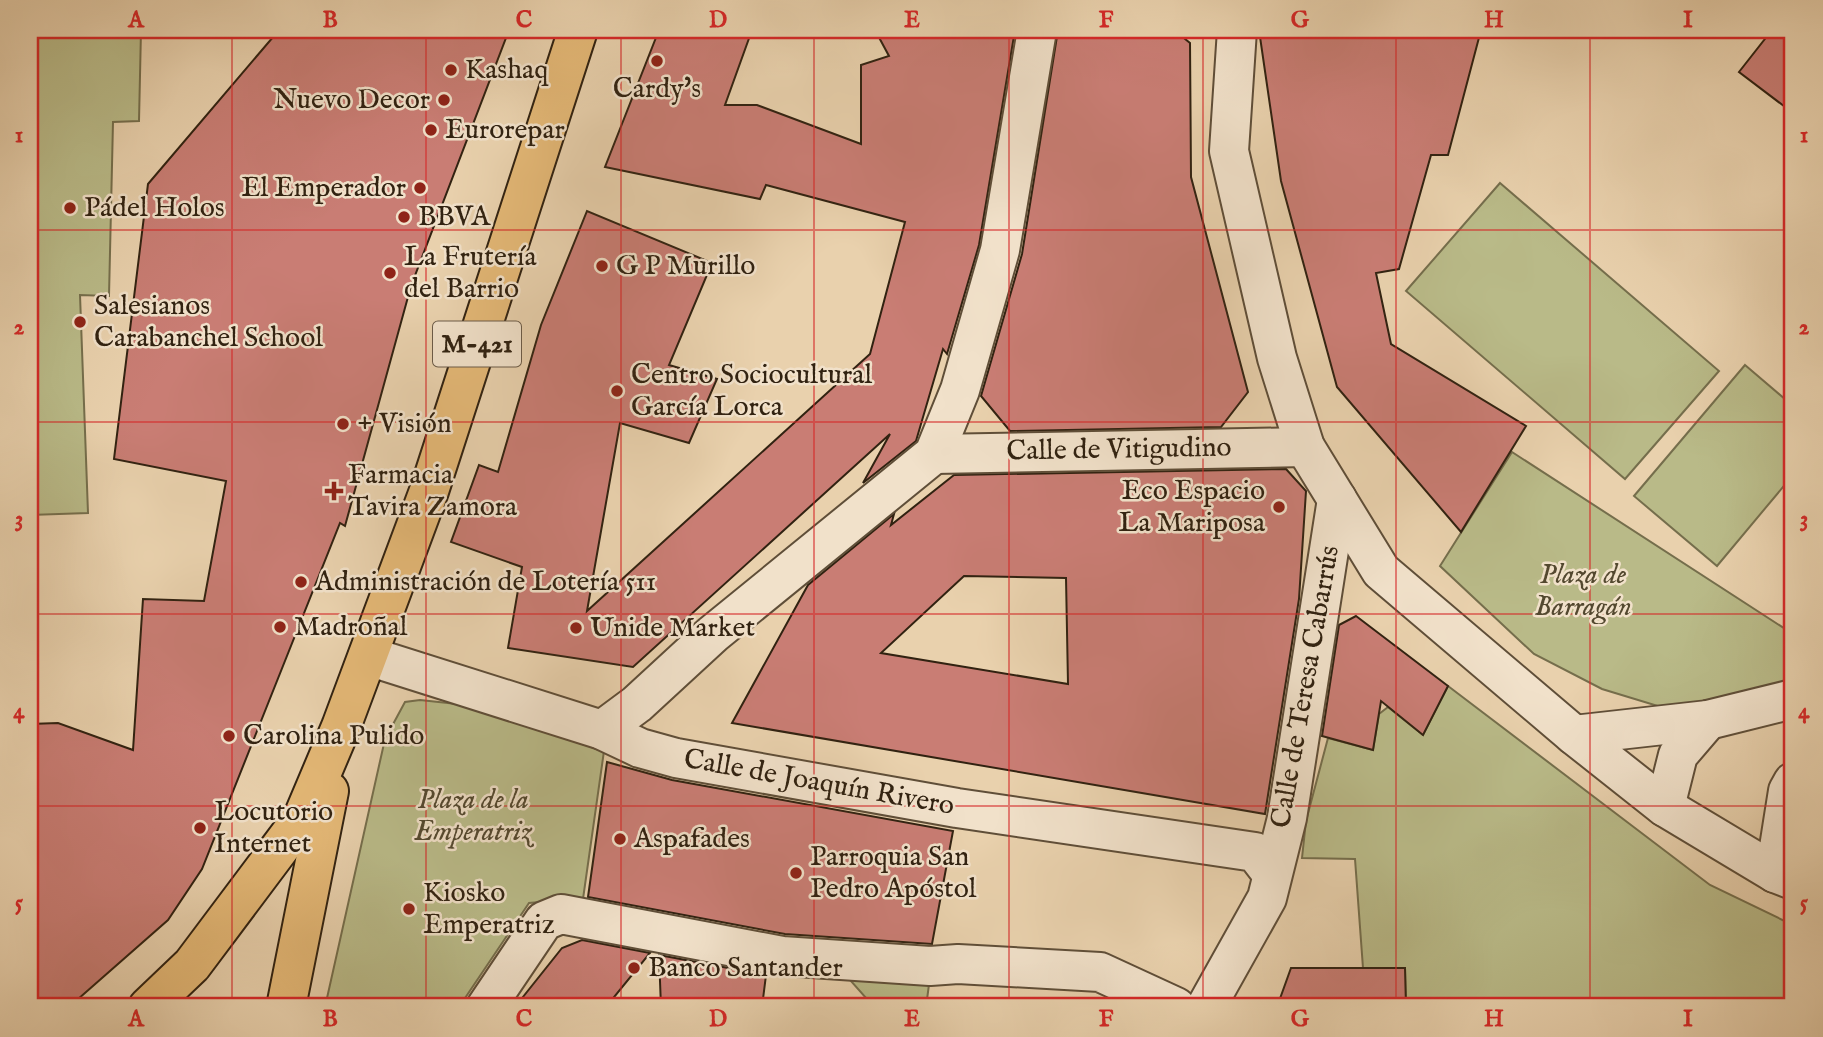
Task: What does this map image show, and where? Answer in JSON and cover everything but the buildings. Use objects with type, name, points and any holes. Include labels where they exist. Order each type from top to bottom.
[{"type":"main road","name":"M-421","points":[[286,1007],[341,727],[429,491],[578,30]]},
{"type":"main road","points":[[148,1007],[192,965],[303,817],[341,727]]},
{"type":"street","points":[[602,730],[637,704],[713,634],[934,454],[960,390],[1000,250],[1037,30]]},
{"type":"street","points":[[1237,30],[1228,152],[1277,358],[1305,447],[1381,571],[1574,736],[1665,807],[1784,877],[1788,791],[1793,782]]},
{"type":"street","name":"Calle de Vitigudino","points":[[934,454],[1305,447]]},
{"type":"street","name":"Calle de Teresa Cabarrús","points":[[1206,1007],[1267,898],[1287,818],[1337,499]]},
{"type":"street","name":"Calle de Joaquín Rivero","points":[[368,656],[602,730],[640,748],[676,758],[957,808],[1255,852],[1272,874]]},
{"type":"street","points":[[1574,736],[1708,720],[1793,699]]},
{"type":"street","points":[[1665,807],[1678,755],[1708,720]]},
{"type":"street","points":[[486,1007],[544,921],[561,914],[782,956],[930,966],[958,964],[1100,972],[1176,1007]]},
{"type":"green space","points":[[30,30],[141,30],[139,121],[113,122],[109,296],[80,295],[88,513],[30,515]]},
{"type":"green space","points":[[1500,183],[1719,371],[1625,479],[1406,291]]},
{"type":"green space","points":[[1745,365],[1793,406],[1793,475],[1717,566],[1634,496]]},
{"type":"green space","name":"Plaza de Barragán","points":[[1512,452],[1793,634],[1793,699],[1661,707],[1602,689],[1534,654],[1440,566]]},
{"type":"green space","points":[[1448,686],[1710,885],[1793,925],[1793,1007],[1406,1007],[1405,968],[1363,968],[1355,859],[1302,858],[1306,821],[1328,738],[1373,750],[1379,714],[1388,707],[1423,735]]},
{"type":"green space","name":"Plaza de la Emperatriz","points":[[420,700],[457,704],[604,751],[582,906],[552,901],[529,903],[459,1007],[325,1007],[385,739],[405,702]]},
{"type":"green space","points":[[930,977],[926,1007],[874,1007],[850,980]]},
{"type":"place","name":"Cardy's","points":[[657,61]]},
{"type":"place","name":"Kashaq","points":[[451,70]]},
{"type":"place","name":"Nuevo Decor","points":[[444,100]]},
{"type":"place","name":"Eurorepar","points":[[431,130]]},
{"type":"place","name":"El Emperador","points":[[420,188]]},
{"type":"place","name":"Pádel Holos","points":[[70,208]]},
{"type":"place","name":"BBVA","points":[[404,217]]},
{"type":"place","name":"G P Murillo","points":[[602,266]]},
{"type":"place","name":"La Frutería del Barrio","points":[[390,273]]},
{"type":"place","name":"Salesianos Carabanchel School","points":[[80,322]]},
{"type":"place","name":"Centro Sociocultural García Lorca","points":[[617,391]]},
{"type":"place","name":"+ Visión","points":[[343,424]]},
{"type":"place","name":"Farmacia Tavira Zamora","points":[[334,491]]},
{"type":"place","name":"Eco Espacio La Mariposa","points":[[1279,507]]},
{"type":"place","name":"Administración de Lotería 511","points":[[301,582]]},
{"type":"place","name":"Madroñal","points":[[280,627]]},
{"type":"place","name":"Unide Market","points":[[576,628]]},
{"type":"place","name":"Carolina Pulido","points":[[229,736]]},
{"type":"place","name":"Locutorio Internet","points":[[200,828]]},
{"type":"place","name":"Aspafades","points":[[620,839]]},
{"type":"place","name":"Parroquia San Pedro Apóstol","points":[[796,873]]},
{"type":"place","name":"Kiosko Emperatriz","points":[[409,909]]},
{"type":"place","name":"Banco Santander","points":[[634,968]]}]
